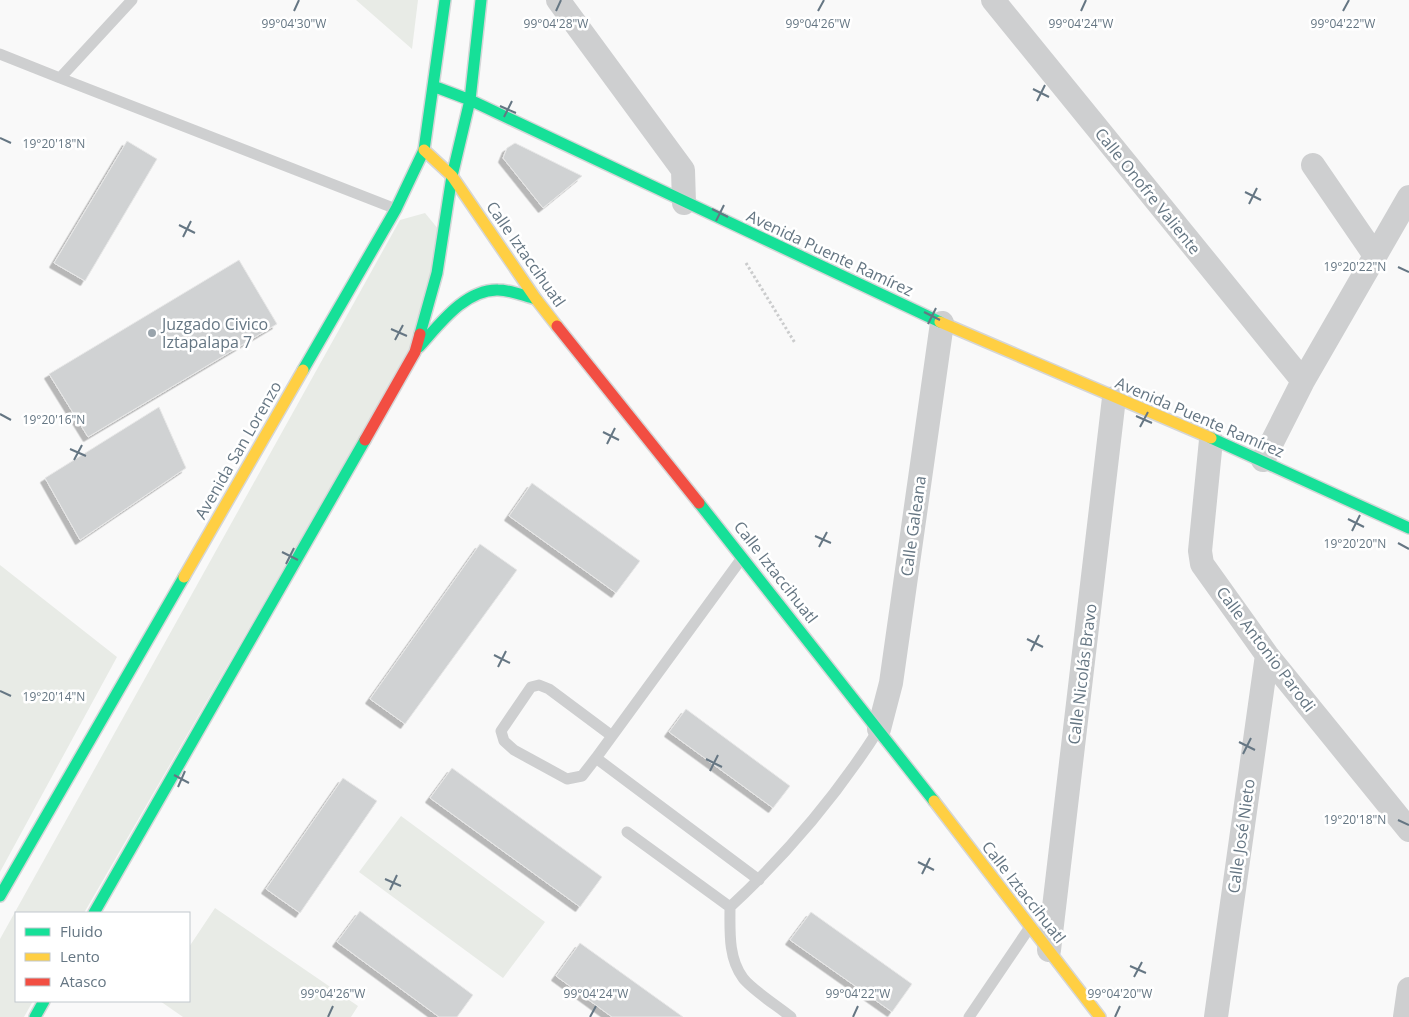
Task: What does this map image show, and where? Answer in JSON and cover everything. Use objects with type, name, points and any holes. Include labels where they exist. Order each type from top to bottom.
[{"type":"street","name":"Avenida San Lorenzo","points":[[0,896],[396,209],[424,150],[445,0]]},
{"type":"street","points":[[415,352],[437,273],[452,176],[470,100],[481,0]]},
{"type":"street","points":[[558,0],[684,170],[684,203]]},
{"type":"street","name":"Calle Onofre Valiente","points":[[993,0],[1303,381]]},
{"type":"street","name":"Avenida Puente Ramírez","points":[[433,86],[470,100],[747,233],[942,323],[1211,440],[1263,460],[1409,528]]},
{"type":"street","name":"Calle Iztaccihuatl","points":[[424,150],[452,176],[536,299],[879,729],[1100,1017]]},
{"type":"street","points":[[1314,165],[1374,254]]},
{"type":"street","points":[[1263,460],[1303,381],[1374,254],[1409,197]]},
{"type":"street","points":[[95,912],[415,352],[442,322],[468,298],[497,289],[536,299]]},
{"type":"street","name":"Calle Galeana","points":[[879,729],[891,683],[942,323]]},
{"type":"street","name":"Calle Nicolás Bravo","points":[[1049,950],[1114,398]]},
{"type":"street","name":"Calle Antonio Parodi","points":[[1211,440],[1200,551],[1202,564],[1267,655],[1409,830]]},
{"type":"street","name":"Calle José Nieto","points":[[1216,1017],[1267,655]]},
{"type":"street","points":[[1406,1017],[1409,989]]},
{"type":"street","points":[[35,1017],[43,1002]]},
{"type":"lane","points":[[60,78],[132,0]]},
{"type":"lane","points":[[0,54],[396,209]]},
{"type":"lane","points":[[612,736],[549,689],[539,685],[531,687],[501,731],[504,741],[514,750],[567,779],[582,776],[596,758],[743,557]]},
{"type":"lane","points":[[791,1017],[744,979],[733,958],[730,933],[730,907],[759,880],[796,840],[852,771],[879,729]]},
{"type":"lane","points":[[596,758],[759,880]]},
{"type":"lane","points":[[627,832],[730,907]]},
{"type":"lane","points":[[969,1017],[1030,927]]},
{"type":"path","points":[[747,233],[740,251],[795,342]]},
{"type":"shaded area","points":[[356,0],[418,0],[412,49]]},
{"type":"shaded area","points":[[425,213],[444,236],[410,350],[85,912],[15,912],[400,220]]},
{"type":"shaded area","points":[[0,565],[117,657],[0,872]]},
{"type":"shaded area","points":[[401,816],[545,922],[503,978],[359,872]]},
{"type":"shaded area","points":[[215,908],[358,1006],[351,1017],[183,1017],[161,1002],[190,1002],[190,946]]},
{"type":"shaded area","points":[[15,912],[15,1002],[32,1002],[24,1017],[0,1017],[0,939]]},
{"type":"building","points":[[127,141],[157,159],[85,281],[54,263]]},
{"type":"building","points":[[515,143],[582,176],[543,208],[503,158],[507,148]]},
{"type":"building","points":[[239,260],[277,324],[88,437],[49,374]]},
{"type":"building","points":[[159,407],[186,468],[80,540],[45,478]]},
{"type":"building","points":[[532,483],[640,561],[616,593],[509,516]]},
{"type":"building","points":[[480,544],[517,570],[405,724],[370,699]]},
{"type":"building","points":[[686,709],[790,786],[773,808],[669,732]]},
{"type":"building","points":[[452,768],[602,877],[580,907],[430,798]]},
{"type":"building","points":[[343,778],[377,801],[300,913],[266,889]]},
{"type":"building","points":[[360,911],[473,995],[457,1017],[439,1017],[337,942]]},
{"type":"building","points":[[811,912],[912,984],[892,1012],[790,940]]},
{"type":"building","points":[[580,943],[683,1017],[612,1017],[556,976]]},
{"type":"traffic: fast","points":[[303,370],[396,209],[424,150],[445,0]]},
{"type":"traffic: fast","points":[[420,334],[437,273],[452,176],[470,100],[481,0]]},
{"type":"traffic: fast","points":[[433,86],[470,100],[940,322]]},
{"type":"traffic: fast","points":[[419,347],[444,319],[475,295],[486,291],[503,290],[536,299]]},
{"type":"traffic: fast","points":[[1211,438],[1409,528]]},
{"type":"traffic: fast","points":[[95,912],[365,440]]},
{"type":"traffic: fast","points":[[699,503],[934,801]]},
{"type":"traffic: fast","points":[[0,896],[184,577]]},
{"type":"traffic: fast","points":[[35,1017],[43,1002]]},
{"type":"traffic: slow","points":[[424,150],[452,176],[536,299],[557,326]]},
{"type":"traffic: slow","points":[[940,322],[1211,438]]},
{"type":"traffic: slow","points":[[184,577],[303,370]]},
{"type":"traffic: slow","points":[[934,801],[1100,1017]]},
{"type":"traffic: jam","points":[[557,326],[699,503]]},
{"type":"traffic: jam","points":[[365,440],[415,352],[420,334]]},
{"type":"place","name":"Juzgado Civico Iztapalapa 7","points":[[152,333]]}]
